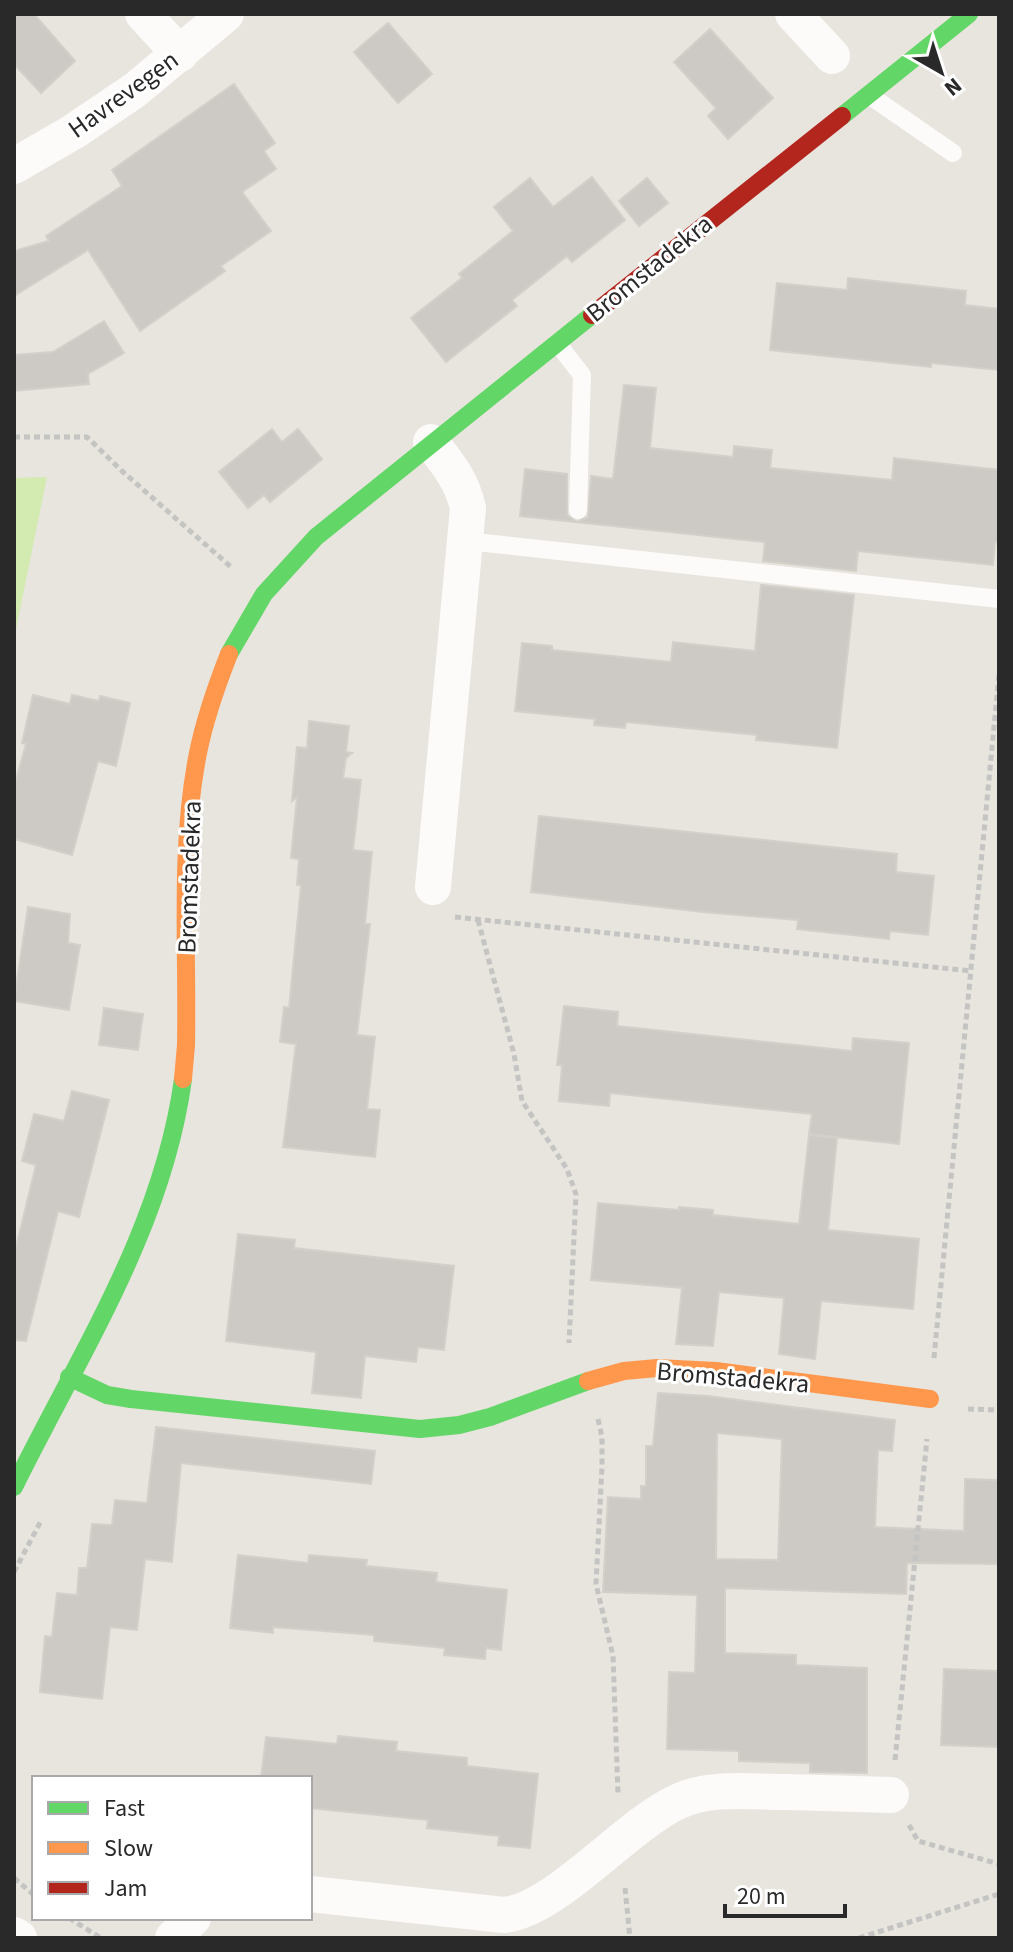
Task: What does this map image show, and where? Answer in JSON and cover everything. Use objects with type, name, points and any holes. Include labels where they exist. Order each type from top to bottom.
[{"type":"street","points":[[143,14],[180,54]]},
{"type":"street","name":"Havrevegen","points":[[14,166],[98,115],[180,54],[226,14]]},
{"type":"street","points":[[793,14],[832,56]]},
{"type":"street","name":"Bromstadekra","points":[[14,1487],[127,1266],[151,1209],[168,1156],[181,1097],[186,1046],[189,823],[195,759],[200,731],[215,686],[238,637],[263,595],[295,557],[335,520],[969,14]]},
{"type":"street","points":[[431,442],[456,475],[468,508],[433,887]]},
{"type":"street","name":"Bromstadekra","points":[[69,1377],[107,1395],[131,1399],[420,1429],[469,1422],[584,1382],[624,1371],[657,1368],[716,1371],[930,1399]]},
{"type":"street","points":[[312,1894],[504,1915],[518,1913],[544,1901],[629,1833],[680,1800],[723,1791],[891,1795]]},
{"type":"street","points":[[173,1938],[191,1920]]},
{"type":"lane","points":[[867,93],[953,153]]},
{"type":"lane","points":[[557,343],[582,375],[578,510]]},
{"type":"lane","points":[[467,541],[999,599]]},
{"type":"path","points":[[14,437],[87,437],[263,595]]},
{"type":"path","points":[[999,674],[891,1795],[918,1841],[999,1864]]},
{"type":"path","points":[[433,887],[439,906],[456,918],[971,971]]},
{"type":"path","points":[[14,1572],[43,1518]]},
{"type":"path","points":[[14,1878],[32,1893]]},
{"type":"path","points":[[859,1938],[999,1894]]},
{"type":"path","points":[[72,1920],[101,1938]]},
{"type":"green space","points":[[47,477],[14,639],[14,478]]},
{"type":"building","points":[[14,14],[34,14],[75,61],[41,93],[14,64]]},
{"type":"building","points":[[388,23],[432,74],[398,103],[354,52]]},
{"type":"building","points":[[710,29],[773,98],[728,139],[708,116],[716,108],[674,62]]},
{"type":"building","points":[[234,84],[275,143],[264,151],[276,169],[242,192],[271,231],[221,266],[225,271],[140,331],[88,250],[14,296],[14,251],[49,241],[46,236],[122,186],[112,170]]},
{"type":"building","points":[[592,177],[625,220],[572,262],[567,256],[512,300],[517,306],[446,362],[411,318],[462,278],[459,274],[513,231],[494,207],[530,178],[553,207]]},
{"type":"building","points":[[647,178],[668,203],[639,226],[619,201]]},
{"type":"building","points":[[848,278],[966,291],[965,305],[999,309],[999,370],[931,363],[931,367],[770,350],[777,283],[847,290]]},
{"type":"building","points":[[104,321],[124,353],[88,374],[89,384],[14,391],[14,355],[53,352]]},
{"type":"building","points":[[624,385],[656,388],[650,448],[733,457],[734,446],[772,450],[770,468],[892,480],[894,458],[999,470],[999,542],[995,542],[993,565],[858,551],[856,571],[763,561],[765,542],[520,516],[525,469],[567,474],[567,515],[577,522],[588,517],[591,476],[613,479]]},
{"type":"building","points":[[272,429],[282,442],[298,429],[322,459],[270,502],[264,495],[248,508],[219,472]]},
{"type":"building","points":[[761,585],[854,595],[837,748],[756,740],[757,735],[626,722],[625,728],[594,725],[595,719],[515,711],[522,643],[552,646],[552,650],[671,662],[673,642],[755,651]]},
{"type":"building","points":[[33,695],[70,704],[72,695],[99,701],[100,696],[130,703],[116,766],[98,761],[72,855],[14,839],[14,787],[26,744],[22,743]]},
{"type":"building","points":[[309,721],[349,726],[346,752],[352,753],[346,758],[343,778],[361,780],[353,850],[372,852],[365,924],[370,924],[357,1035],[375,1037],[367,1109],[380,1110],[375,1157],[283,1147],[296,1044],[280,1042],[284,1007],[289,1008],[301,885],[297,885],[299,859],[291,858],[297,797],[292,801],[297,747],[307,748]]},
{"type":"building","points":[[539,816],[897,854],[896,872],[934,876],[928,935],[890,931],[889,939],[797,929],[798,920],[531,892]]},
{"type":"building","points":[[28,907],[70,914],[68,943],[80,945],[69,1010],[14,1001]]},
{"type":"building","points":[[564,1006],[618,1012],[617,1026],[852,1051],[853,1038],[909,1043],[899,1144],[809,1134],[812,1114],[610,1093],[609,1106],[559,1101],[562,1065],[557,1065]]},
{"type":"building","points":[[104,1008],[143,1014],[138,1050],[99,1045]]},
{"type":"building","points":[[72,1091],[109,1100],[79,1217],[58,1211],[26,1341],[14,1340],[14,1255],[36,1165],[22,1161],[34,1114],[64,1121]]},
{"type":"building","points":[[809,1135],[837,1138],[828,1230],[919,1239],[913,1309],[821,1301],[815,1359],[779,1354],[784,1298],[719,1292],[713,1346],[676,1344],[682,1288],[591,1280],[598,1203],[713,1210],[713,1215],[799,1224]]},
{"type":"building","points":[[238,1234],[295,1240],[294,1248],[454,1266],[444,1350],[418,1347],[416,1362],[365,1356],[361,1398],[312,1393],[316,1352],[226,1341]]},
{"type":"building","points":[[658,1393],[708,1396],[895,1420],[892,1451],[878,1450],[875,1527],[964,1531],[965,1479],[999,1480],[999,1564],[907,1563],[906,1594],[725,1588],[725,1653],[796,1655],[796,1665],[867,1668],[867,1773],[810,1772],[810,1763],[739,1761],[739,1751],[667,1749],[669,1672],[695,1673],[697,1595],[603,1592],[608,1497],[641,1499],[641,1486],[646,1486],[646,1446],[653,1446]],"holes":[[[717,1433],[782,1439],[778,1560],[716,1559]]]},
{"type":"building","points":[[156,1427],[375,1451],[371,1484],[181,1463],[172,1562],[145,1559],[137,1630],[110,1627],[102,1699],[40,1692],[45,1636],[52,1637],[57,1593],[77,1595],[79,1568],[87,1568],[92,1524],[112,1525],[115,1500],[147,1503]]},
{"type":"building","points":[[238,1555],[308,1563],[309,1555],[367,1560],[366,1566],[437,1573],[436,1582],[507,1590],[501,1650],[486,1648],[485,1659],[444,1655],[445,1648],[374,1641],[374,1635],[273,1627],[273,1633],[230,1628]]},
{"type":"building","points":[[944,1669],[999,1671],[999,1747],[941,1745]]},
{"type":"building","points":[[338,1736],[397,1742],[396,1751],[467,1758],[467,1766],[538,1774],[530,1848],[498,1845],[499,1836],[427,1828],[428,1820],[312,1808],[312,1776],[261,1776],[266,1737],[337,1744]]},
{"type":"traffic: fast","points":[[842,116],[969,14]]},
{"type":"traffic: fast","points":[[229,654],[264,594],[316,537],[592,315]]},
{"type":"traffic: fast","points":[[14,1487],[91,1339],[138,1239],[173,1134],[183,1079]]},
{"type":"traffic: fast","points":[[69,1377],[107,1395],[131,1399],[420,1429],[459,1425],[490,1417],[588,1381]]},
{"type":"traffic: slow","points":[[183,1079],[188,825],[204,727],[229,654]]},
{"type":"traffic: slow","points":[[588,1381],[624,1371],[657,1368],[716,1371],[930,1399]]},
{"type":"traffic: jam","points":[[592,315],[842,116]]}]
